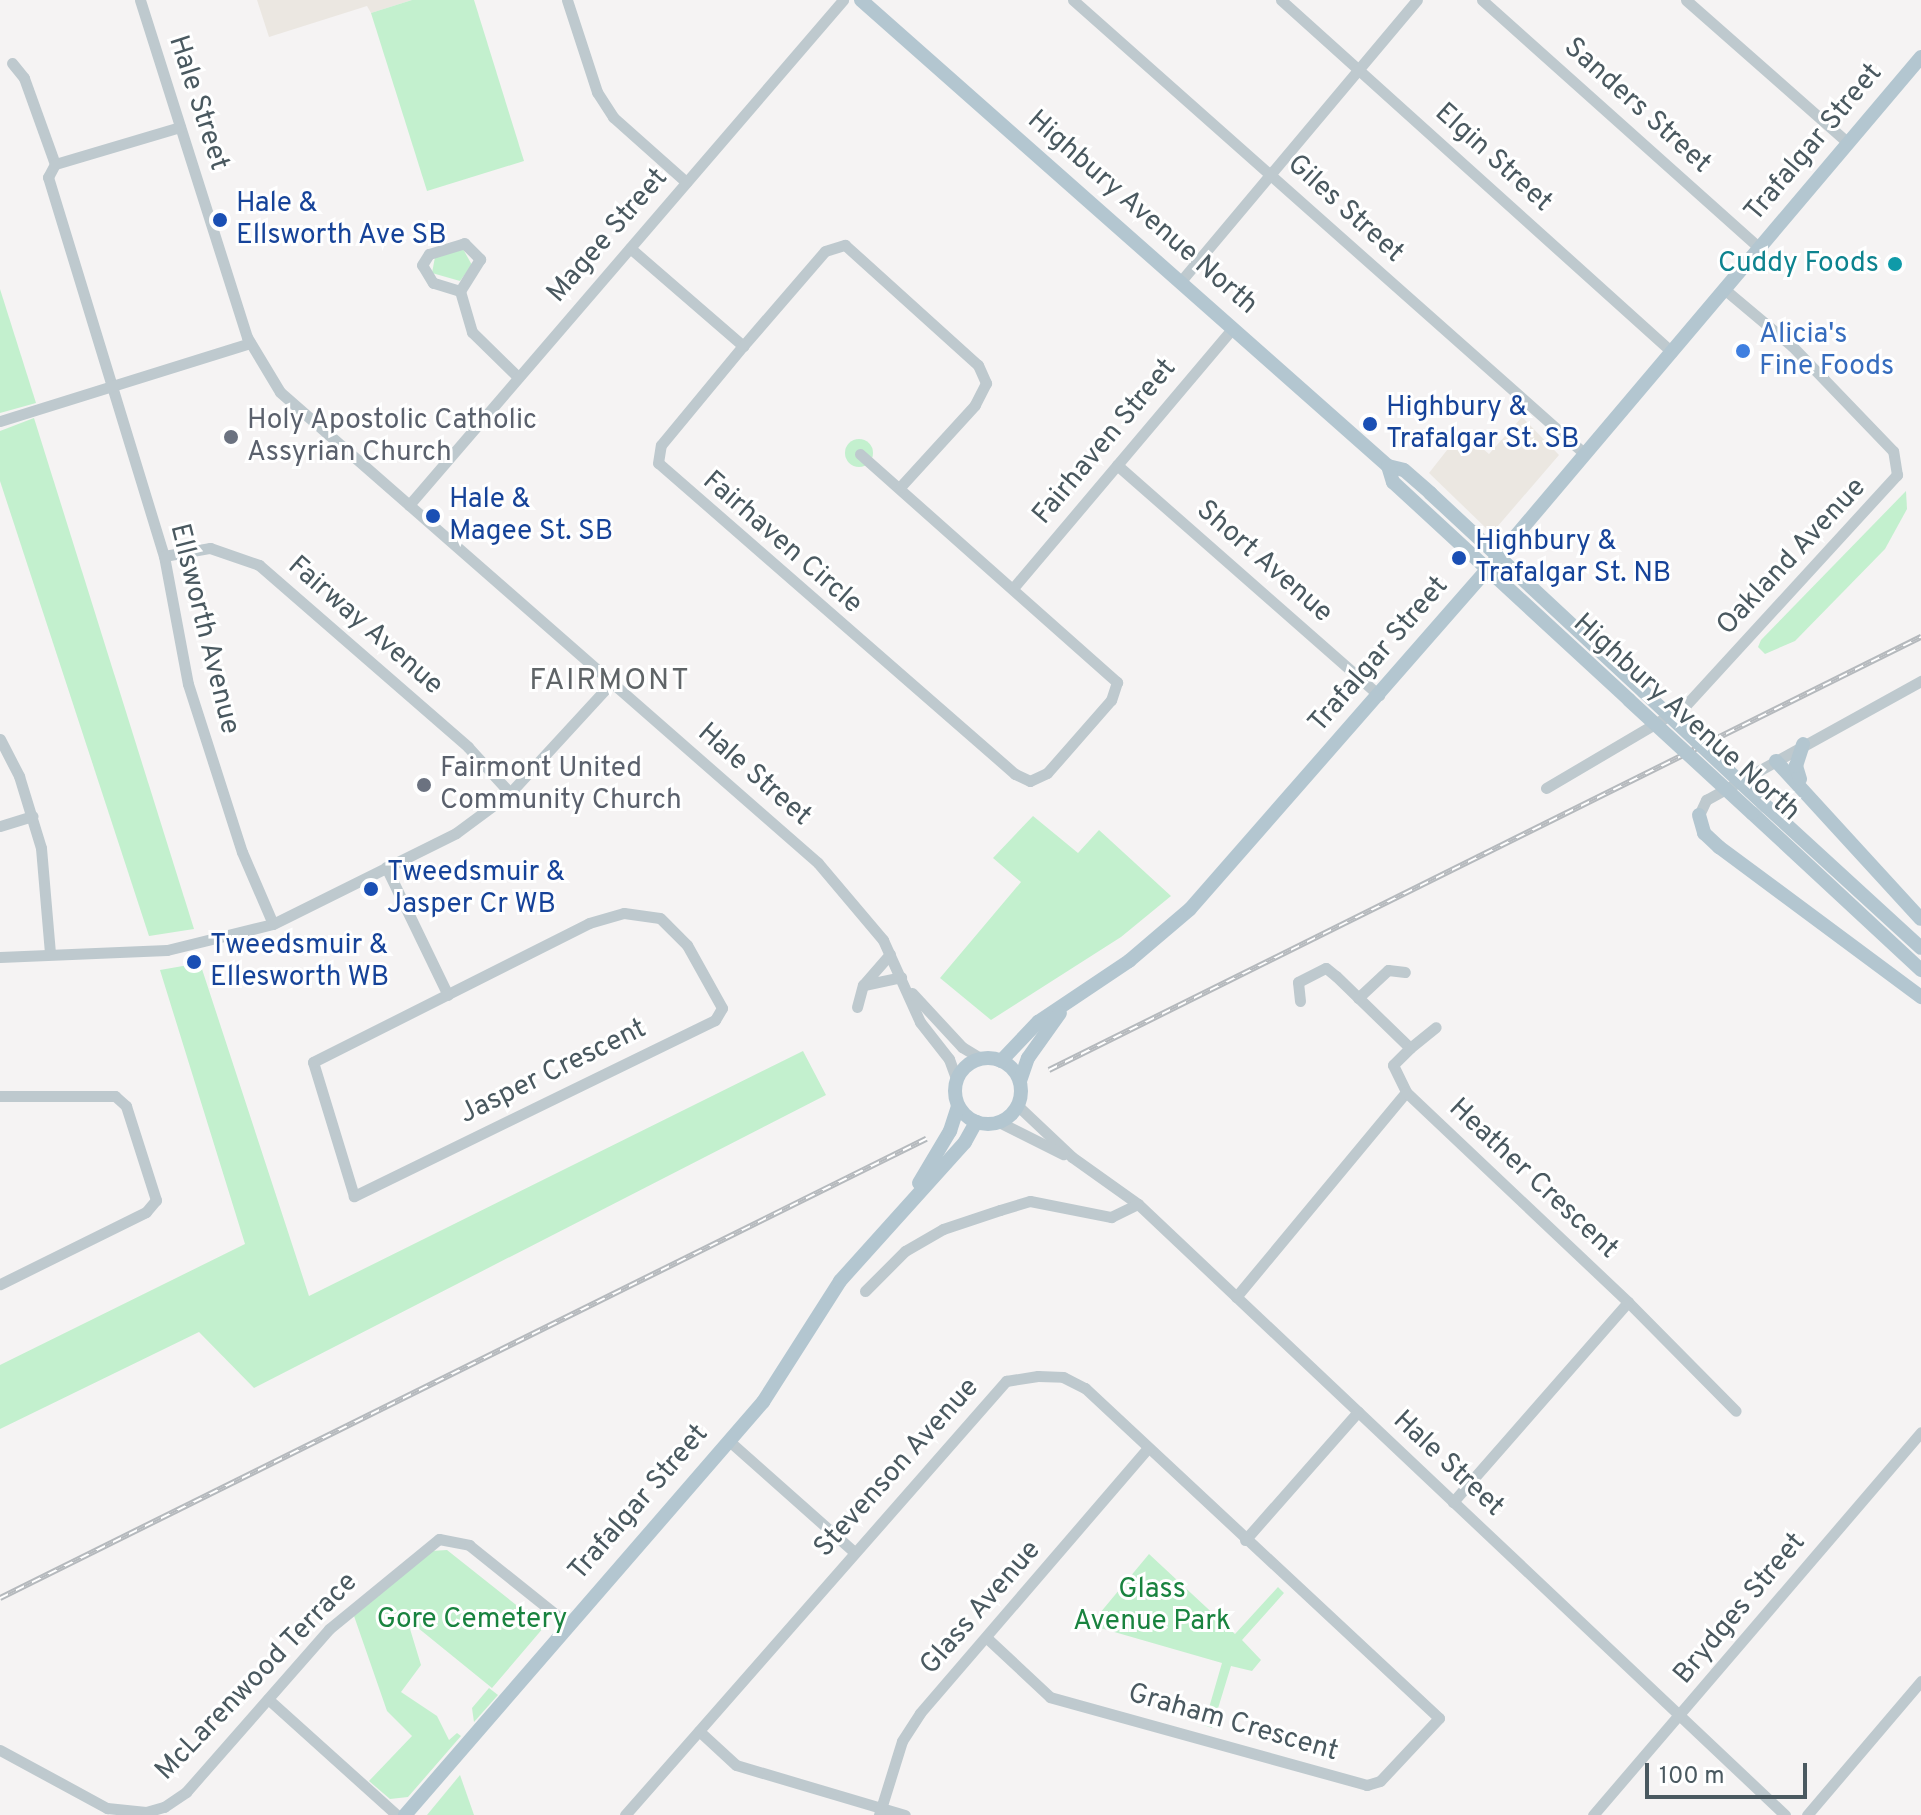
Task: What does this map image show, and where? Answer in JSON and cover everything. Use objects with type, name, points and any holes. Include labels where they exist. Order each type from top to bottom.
[{"type":"main road","name":"Highbury Avenue North","points":[[861,0],[1388,466],[1404,470],[1921,948]]},
{"type":"main road","name":"Trafalgar Street","points":[[1001,1061],[1038,1022],[1129,961],[1190,909],[1487,570],[1921,57]]},
{"type":"main road","name":"Highbury Avenue North","points":[[1388,466],[1393,482],[1921,970]]},
{"type":"main road","points":[[1801,783],[1796,766],[1803,744]]},
{"type":"main road","points":[[1776,761],[1801,783],[1921,919]]},
{"type":"main road","points":[[1699,815],[1704,833],[1719,847],[1921,997]]},
{"type":"main road","name":"Trafalgar Street","points":[[1020,1081],[1028,1058],[1067,1003]]},
{"type":"main road","points":[[982,1059],[1001,1061],[1020,1081],[1018,1106],[999,1122],[976,1122],[958,1106],[957,1081],[966,1067],[982,1059]]},
{"type":"main road","name":"Trafalgar Street","points":[[899,1216],[950,1131],[958,1106]]},
{"type":"main road","name":"Trafalgar Street","points":[[405,1815],[763,1402],[840,1281],[899,1216],[976,1122]]},
{"type":"street","name":"Hale Street","points":[[140,0],[250,343],[280,392],[818,863],[856,903],[890,954],[920,1022],[949,1059],[957,1081]]},
{"type":"street","points":[[567,0],[597,92],[613,117],[686,182]]},
{"type":"street","name":"Magee Street","points":[[409,505],[843,0]]},
{"type":"street","name":"Giles Street","points":[[1073,0],[1585,454]]},
{"type":"street","name":"Elgin Street","points":[[1281,0],[1672,352]]},
{"type":"street","points":[[1181,281],[1417,0]]},
{"type":"street","name":"Sanders Street","points":[[1482,0],[1759,248]]},
{"type":"street","points":[[1686,0],[1848,143]]},
{"type":"street","points":[[12,63],[24,78],[55,164],[180,127]]},
{"type":"street","name":"Ellsworth Avenue","points":[[55,164],[48,177],[54,201],[164,556],[188,684],[242,852],[273,924]]},
{"type":"street","points":[[460,291],[433,283],[422,265],[429,254],[464,243],[480,259],[460,291],[472,332],[518,377]]},
{"type":"street","name":"Fairhaven Circle","points":[[845,245],[978,365],[986,383],[975,405],[901,486],[1117,682],[1111,700],[1056,763],[1030,781],[1015,774],[821,610],[658,463],[661,445],[743,346],[825,251],[845,245]]},
{"type":"street","points":[[630,248],[743,346]]},
{"type":"street","name":"Oakland Avenue","points":[[1546,788],[1685,706],[1897,475],[1893,451],[1792,346],[1724,289]]},
{"type":"street","name":"Fairhaven Street","points":[[1014,587],[1233,328]]},
{"type":"street","points":[[0,421],[250,343]]},
{"type":"street","points":[[860,454],[901,486]]},
{"type":"street","name":"Short Avenue","points":[[1117,465],[1379,695]]},
{"type":"street","name":"Fairway Avenue","points":[[164,556],[210,548],[259,565],[468,747],[510,793]]},
{"type":"street","points":[[1699,815],[1706,800],[1921,681]]},
{"type":"street","points":[[0,957],[167,950],[273,924],[456,833],[510,793],[612,682]]},
{"type":"street","points":[[0,739],[33,816],[47,883],[50,954]]},
{"type":"street","points":[[0,826],[33,816]]},
{"type":"street","points":[[386,867],[448,995]]},
{"type":"street","name":"Jasper Crescent","points":[[624,913],[660,918],[687,945],[722,1008],[715,1020],[354,1196],[313,1062],[448,995],[589,923],[624,913]]},
{"type":"street","points":[[857,1007],[863,985],[890,954]]},
{"type":"street","points":[[1300,1001],[1298,982],[1326,968],[1410,1048]]},
{"type":"street","points":[[1358,998],[1388,970],[1405,972]]},
{"type":"street","name":"Hale Street","points":[[904,982],[962,1047],[982,1059]]},
{"type":"street","points":[[863,985],[904,982]]},
{"type":"street","points":[[1236,1297],[1406,1092],[1393,1065],[1436,1027]]},
{"type":"street","name":"Heather Crescent","points":[[1406,1092],[1628,1302],[1736,1411]]},
{"type":"street","points":[[0,1096],[115,1096],[126,1106],[156,1200],[146,1212],[0,1284]]},
{"type":"street","name":"Hale Street","points":[[1018,1106],[1072,1157],[1138,1204],[1785,1815]]},
{"type":"street","name":"Hale Street","points":[[999,1122],[1072,1157]]},
{"type":"street","points":[[865,1291],[905,1251],[943,1229],[1000,1210],[1030,1201],[1111,1217],[1138,1204]]},
{"type":"street","points":[[1453,1502],[1628,1302]]},
{"type":"street","name":"Stevenson Avenue","points":[[625,1815],[1006,1381],[1063,1377],[1085,1388],[1423,1703]]},
{"type":"street","points":[[1245,1540],[1358,1412]]},
{"type":"street","name":"Brydges Street","points":[[1593,1815],[1681,1716],[1921,1432]]},
{"type":"street","name":"Stevenson Avenue","points":[[728,1440],[854,1552]]},
{"type":"street","name":"Glass Avenue","points":[[880,1812],[902,1741],[920,1713],[988,1639],[1148,1448]]},
{"type":"street","name":"McLarenwood Terrace","points":[[0,1750],[107,1808],[146,1812],[186,1792],[329,1629],[439,1539],[469,1545],[569,1625]]},
{"type":"street","name":"Graham Crescent","points":[[988,1639],[1050,1697],[1367,1785],[1380,1781],[1439,1718],[1423,1703]]},
{"type":"street","points":[[1807,1815],[1921,1681]]},
{"type":"street","points":[[268,1699],[397,1815]]},
{"type":"street","points":[[699,1731],[736,1765],[880,1812],[905,1815]]},
{"type":"shaded area","points":[[257,0],[412,0],[371,13],[367,6],[269,37]]},
{"type":"shaded area","points":[[1522,417],[1559,455],[1497,527],[1487,529],[1429,473],[1462,431],[1489,454]]},
{"type":"green space","points":[[412,0],[474,0],[524,161],[427,191],[371,13]]},
{"type":"green space","points":[[463,249],[472,265],[460,281],[432,273],[435,257]]},
{"type":"green space","points":[[0,289],[36,403],[0,413]]},
{"type":"green space","points":[[34,418],[194,929],[149,936],[0,481],[0,431]]},
{"type":"green space","points":[[859,439],[869,443],[873,453],[869,463],[859,467],[849,463],[845,453],[849,443]]},
{"type":"green space","points":[[1906,491],[1907,509],[1885,549],[1795,641],[1765,654],[1758,647],[1761,640]]},
{"type":"green space","points":[[1033,816],[1078,853],[1099,830],[1171,896],[1121,937],[991,1020],[940,978],[1021,882],[993,858]]},
{"type":"green space","points":[[200,963],[309,1296],[803,1051],[826,1095],[254,1388],[199,1332],[0,1429],[0,1365],[245,1244],[160,970]]},
{"type":"green space","name":"Gore Cemetery","points":[[447,1550],[544,1627],[492,1688],[407,1619],[421,1665],[401,1692],[437,1716],[449,1740],[457,1733],[461,1736],[408,1797],[390,1799],[369,1781],[412,1736],[387,1711],[354,1616],[431,1551]]},
{"type":"green space","name":"Glass Avenue Park","points":[[1149,1554],[1235,1634],[1278,1587],[1284,1593],[1242,1640],[1261,1660],[1252,1671],[1231,1666],[1212,1728],[1204,1725],[1222,1663],[1090,1625]]},
{"type":"green space","points":[[489,1688],[498,1695],[474,1722],[472,1708]]},
{"type":"green space","points":[[460,1775],[474,1815],[427,1815]]},
{"type":"railway","points":[[1049,1070],[1921,637]]},
{"type":"railway","points":[[0,1598],[926,1139]]},
{"type":"place","name":"Hale & Ellsworth Ave SB","points":[[220,220]]},
{"type":"place","name":"Cuddy Foods","points":[[1895,264]]},
{"type":"place","name":"Alicia's Fine Foods","points":[[1743,351]]},
{"type":"place","name":"Highbury & Trafalgar St. SB","points":[[1370,424]]},
{"type":"place","name":"Holy Apostolic Catholic Assyrian Church","points":[[231,437]]},
{"type":"place","name":"Hale & Magee St. SB","points":[[433,516]]},
{"type":"place","name":"Highbury & Trafalgar St. NB","points":[[1459,558]]},
{"type":"place","name":"Fairmont United Community Church","points":[[424,785]]},
{"type":"place","name":"Tweedsmuir & Jasper Cr WB","points":[[371,889]]},
{"type":"place","name":"Tweedsmuir & Ellesworth WB","points":[[194,962]]},
{"type":"district","name":"FAIRMONT","points":[[610,682]]}]
